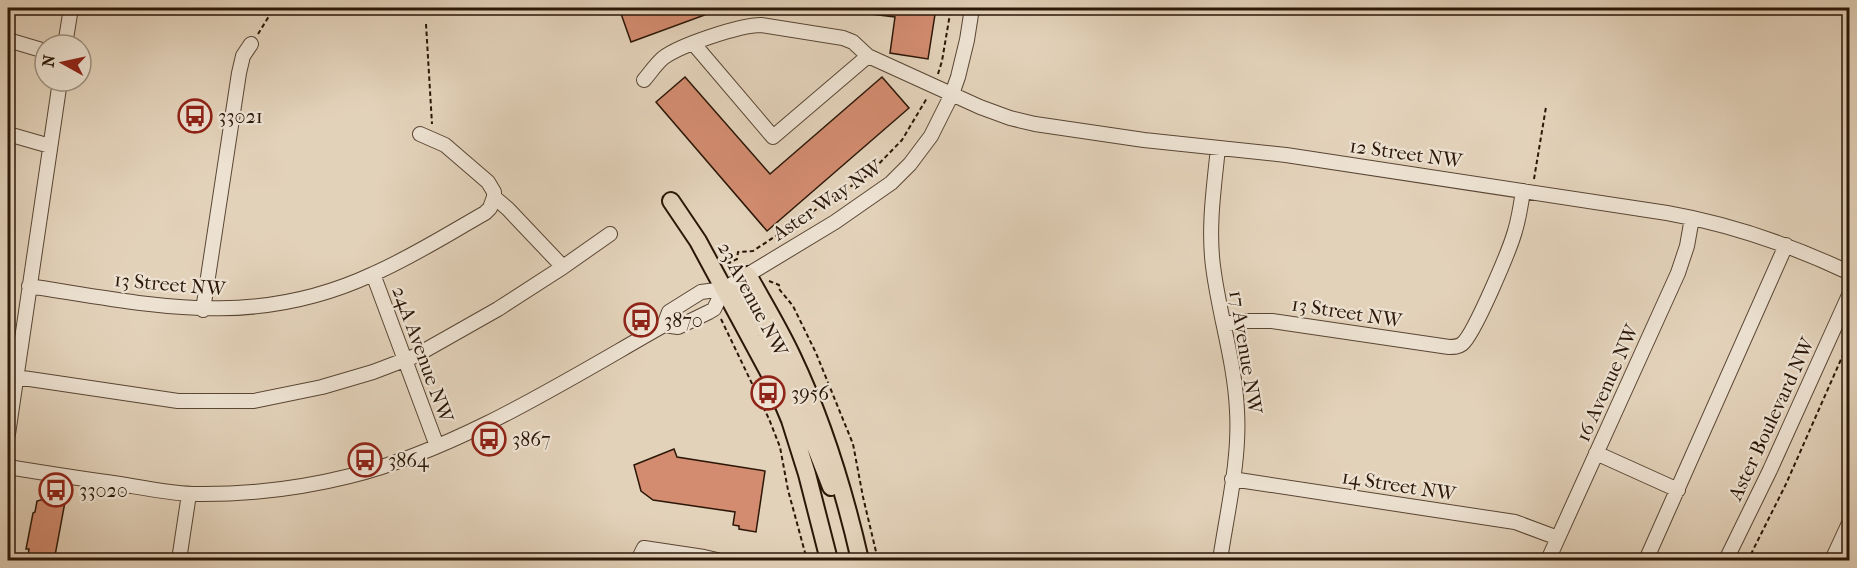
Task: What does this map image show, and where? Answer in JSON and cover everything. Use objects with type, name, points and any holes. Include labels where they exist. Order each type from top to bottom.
[{"type":"main road","name":"23 Avenue NW","points":[[670,201],[698,241],[758,351],[790,420],[818,509],[829,561]]},
{"type":"main road","name":"23 Avenue NW","points":[[748,275],[792,355],[814,407],[831,452],[859,559]]},
{"type":"main road","points":[[724,289],[743,298],[773,347],[805,420],[859,559]]},
{"type":"street","points":[[67,33],[71,8]]},
{"type":"street","points":[[952,94],[967,40],[972,8]]},
{"type":"street","name":"12 Street NW","points":[[644,80],[664,57],[693,43],[749,25],[761,24],[843,38],[854,42],[868,56],[1001,115],[1035,124],[1136,139],[1528,186],[1692,218],[1786,245],[1850,273]]},
{"type":"street","points":[[8,40],[33,47]]},
{"type":"street","points":[[693,43],[773,138],[868,56]]},
{"type":"street","points":[[203,310],[239,73],[243,56],[251,44]]},
{"type":"street","points":[[8,434],[58,93]]},
{"type":"street","name":"Aster Way NW","points":[[724,289],[835,222],[891,183],[922,149],[952,94]]},
{"type":"street","points":[[8,134],[50,146]]},
{"type":"street","points":[[426,137],[445,145],[488,182],[494,192],[494,197],[564,267]]},
{"type":"street","name":"17 Avenue NW","points":[[1218,148],[1211,218],[1211,248],[1238,411],[1237,442],[1220,561]]},
{"type":"street","name":"13 Street NW","points":[[1224,324],[1272,321],[1455,347],[1463,343],[1472,331],[1512,242],[1528,186]]},
{"type":"street","name":"13 Street NW","points":[[29,286],[203,310],[250,308],[298,300],[344,286],[373,274],[485,213],[490,208],[494,197]]},
{"type":"street","name":"16 Avenue NW","points":[[1548,561],[1678,273],[1687,246],[1692,218]]},
{"type":"street","points":[[16,377],[178,401],[254,401],[347,381],[405,360],[498,309],[564,267],[610,234]]},
{"type":"street","points":[[1646,561],[1786,245]]},
{"type":"street","name":"24A Avenue NW","points":[[373,274],[437,446]]},
{"type":"street","points":[[664,325],[669,312],[701,292],[724,289]]},
{"type":"street","points":[[8,467],[189,494],[243,493],[304,485],[359,474],[437,446],[523,404],[664,325],[678,327],[709,312],[714,309],[724,289]]},
{"type":"street","name":"Aster Boulevard NW","points":[[1726,561],[1850,293]]},
{"type":"street","points":[[1596,453],[1678,490]]},
{"type":"street","name":"14 Street NW","points":[[1232,479],[1515,522],[1558,538]]},
{"type":"street","points":[[179,561],[189,494]]},
{"type":"street","points":[[1832,561],[1850,521]]},
{"type":"street","points":[[639,561],[644,548],[717,560]]},
{"type":"path","points":[[251,44],[274,8]]},
{"type":"path","points":[[737,259],[738,252],[753,251],[868,175],[902,140],[933,85],[942,62],[951,8]]},
{"type":"path","points":[[426,24],[426,137]]},
{"type":"path","points":[[1528,186],[1546,107]]},
{"type":"path","points":[[774,285],[778,285],[793,306],[816,353],[844,422],[856,455],[863,497],[879,561]]},
{"type":"path","points":[[723,321],[780,447],[788,490],[807,561]]},
{"type":"path","points":[[1746,561],[1786,484],[1850,339]]},
{"type":"building","points":[[619,8],[721,8],[721,9],[631,42]]},
{"type":"building","points":[[872,8],[936,8],[928,59],[890,53],[895,17],[871,14]]},
{"type":"building","points":[[685,77],[770,174],[882,77],[909,108],[767,231],[656,102]]},
{"type":"building","points":[[674,449],[677,457],[765,471],[756,532],[739,529],[739,526],[733,525],[735,512],[653,500],[641,491],[634,465]]},
{"type":"building","points":[[44,499],[65,502],[54,561],[27,561],[29,549],[26,549],[33,513],[37,501]]},
{"type":"place","name":"33021","points":[[195,116]]},
{"type":"place","name":"3870","points":[[641,320]]},
{"type":"place","name":"3956","points":[[768,393]]},
{"type":"place","name":"3867","points":[[489,439]]},
{"type":"place","name":"3864","points":[[365,460]]},
{"type":"place","name":"33020","points":[[56,490]]}]
